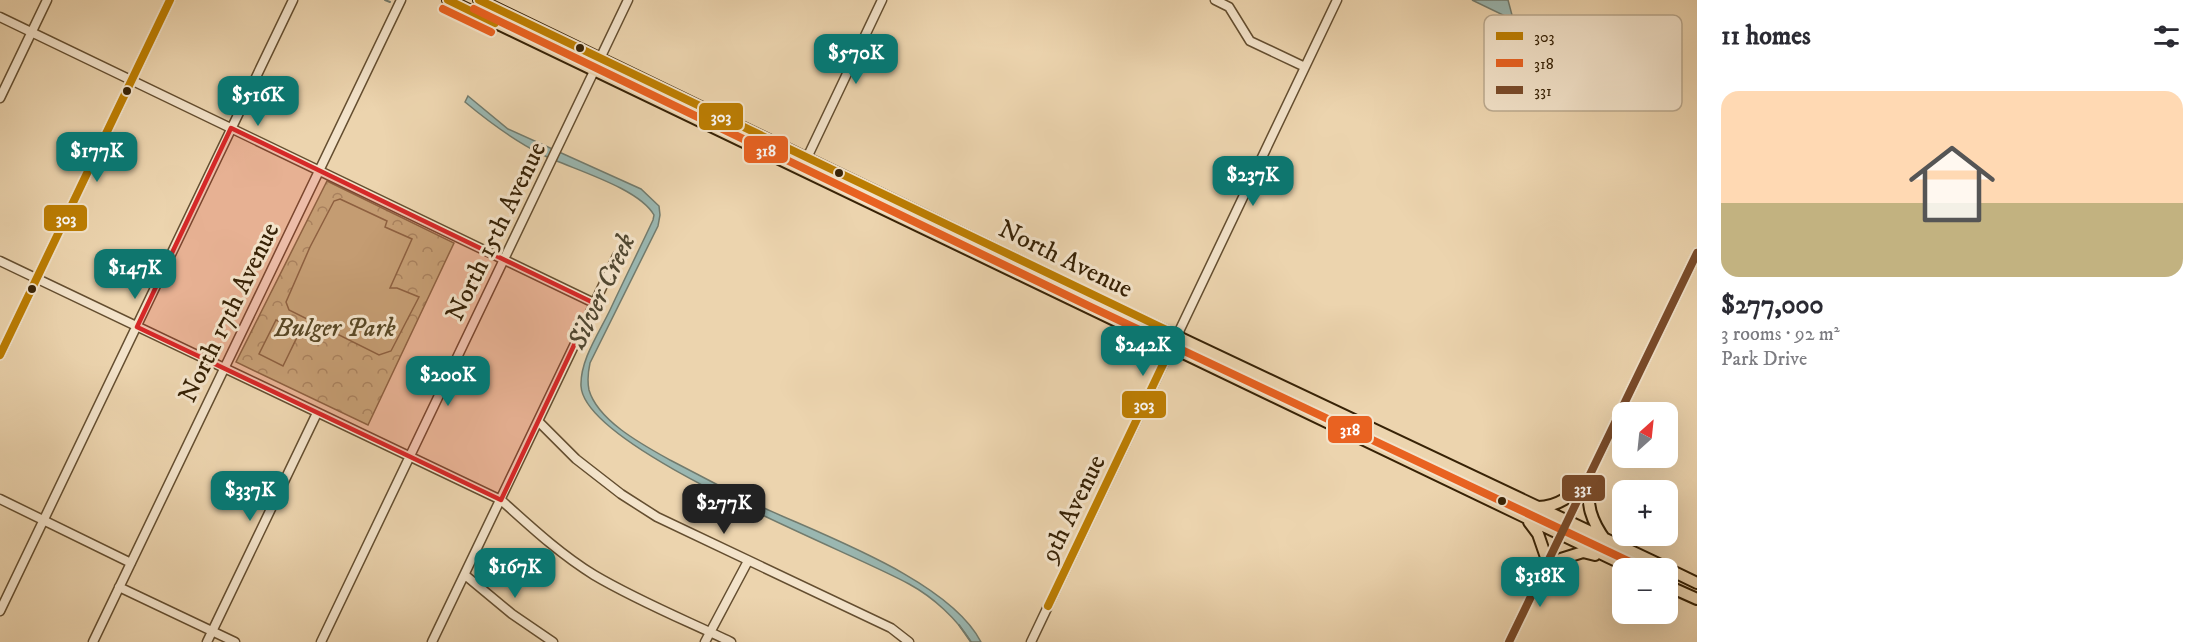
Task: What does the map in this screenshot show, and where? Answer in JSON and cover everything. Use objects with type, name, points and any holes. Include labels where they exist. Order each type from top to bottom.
[{"type":"main road","name":"North Avenue","points":[[448,0],[1612,560]]},
{"type":"main road","name":"North Avenue","points":[[479,0],[1643,558]]},
{"type":"main road","points":[[1534,507],[1558,503],[1589,480]]},
{"type":"main road","points":[[1589,480],[1587,495],[1591,515],[1607,541]]},
{"type":"main road","points":[[1521,516],[1533,525],[1548,563],[1583,552],[1612,560]]},
{"type":"main road","name":"North Avenue","points":[[1678,574],[1697,583]]},
{"type":"main road","points":[[1678,591],[1697,600]]},
{"type":"street","points":[[0,98],[47,0]]},
{"type":"street","points":[[0,355],[170,0]]},
{"type":"street","points":[[0,611],[293,0]]},
{"type":"street","name":"North 15th Avenue","points":[[321,642],[628,0]]},
{"type":"street","points":[[801,170],[882,0]]},
{"type":"street","points":[[1215,0],[1229,7],[1250,41],[1305,67]]},
{"type":"street","name":"9th Avenue","points":[[1031,642],[1337,0]]},
{"type":"street","name":"North 17th Avenue","points":[[93,642],[400,2]]},
{"type":"street","points":[[0,17],[594,303]]},
{"type":"street","points":[[1509,642],[1697,253]]},
{"type":"street","points":[[432,642],[617,256]]},
{"type":"street","points":[[0,261],[501,500],[539,534],[593,574],[627,593],[731,642]]},
{"type":"street","points":[[207,642],[317,413]]},
{"type":"street","points":[[538,421],[576,459],[621,494],[657,517],[891,628],[909,642]]},
{"type":"street","points":[[0,499],[131,563]]},
{"type":"street","points":[[705,642],[748,561]]},
{"type":"street","points":[[465,575],[512,614],[553,642]]},
{"type":"street","points":[[119,587],[235,642]]},
{"type":"highlighted area","points":[[231,128],[594,303],[501,500],[137,327]]},
{"type":"green space","name":"Bulger Park","points":[[327,181],[454,243],[368,425],[236,362]]},
{"type":"green space","points":[[340,199],[387,221],[385,227],[412,239],[390,288],[397,288],[419,297],[391,351],[379,355],[289,310],[286,302],[310,247],[334,201]]},
{"type":"green space","points":[[276,320],[300,331],[283,366],[259,354]]},
{"type":"water","points":[[1472,0],[1508,0],[1512,15],[1503,15]]},
{"type":"water","points":[[468,96],[508,129],[641,189],[659,206],[658,226],[590,363],[589,390],[594,401],[611,422],[670,460],[915,580],[943,599],[965,620],[981,642],[971,642],[952,617],[918,589],[725,497],[671,468],[626,439],[594,411],[581,386],[584,366],[654,215],[646,205],[619,187],[541,154],[511,137],[465,102]]},
{"type":"waterway","points":[[385,0],[390,2]]},
{"type":"waterway","name":"Silver Creek","points":[[959,625],[971,642]]},
{"type":"transit line","name":"303","points":[[0,355],[170,0]]},
{"type":"transit line","name":"303","points":[[448,0],[495,23]]},
{"type":"transit line","name":"303","points":[[479,0],[1177,335],[1048,606]]},
{"type":"transit line","name":"318","points":[[443,9],[491,32]]},
{"type":"transit line","name":"318","points":[[474,9],[1091,307],[1622,558]]},
{"type":"transit line","name":"331","points":[[1509,642],[1697,253]]}]
